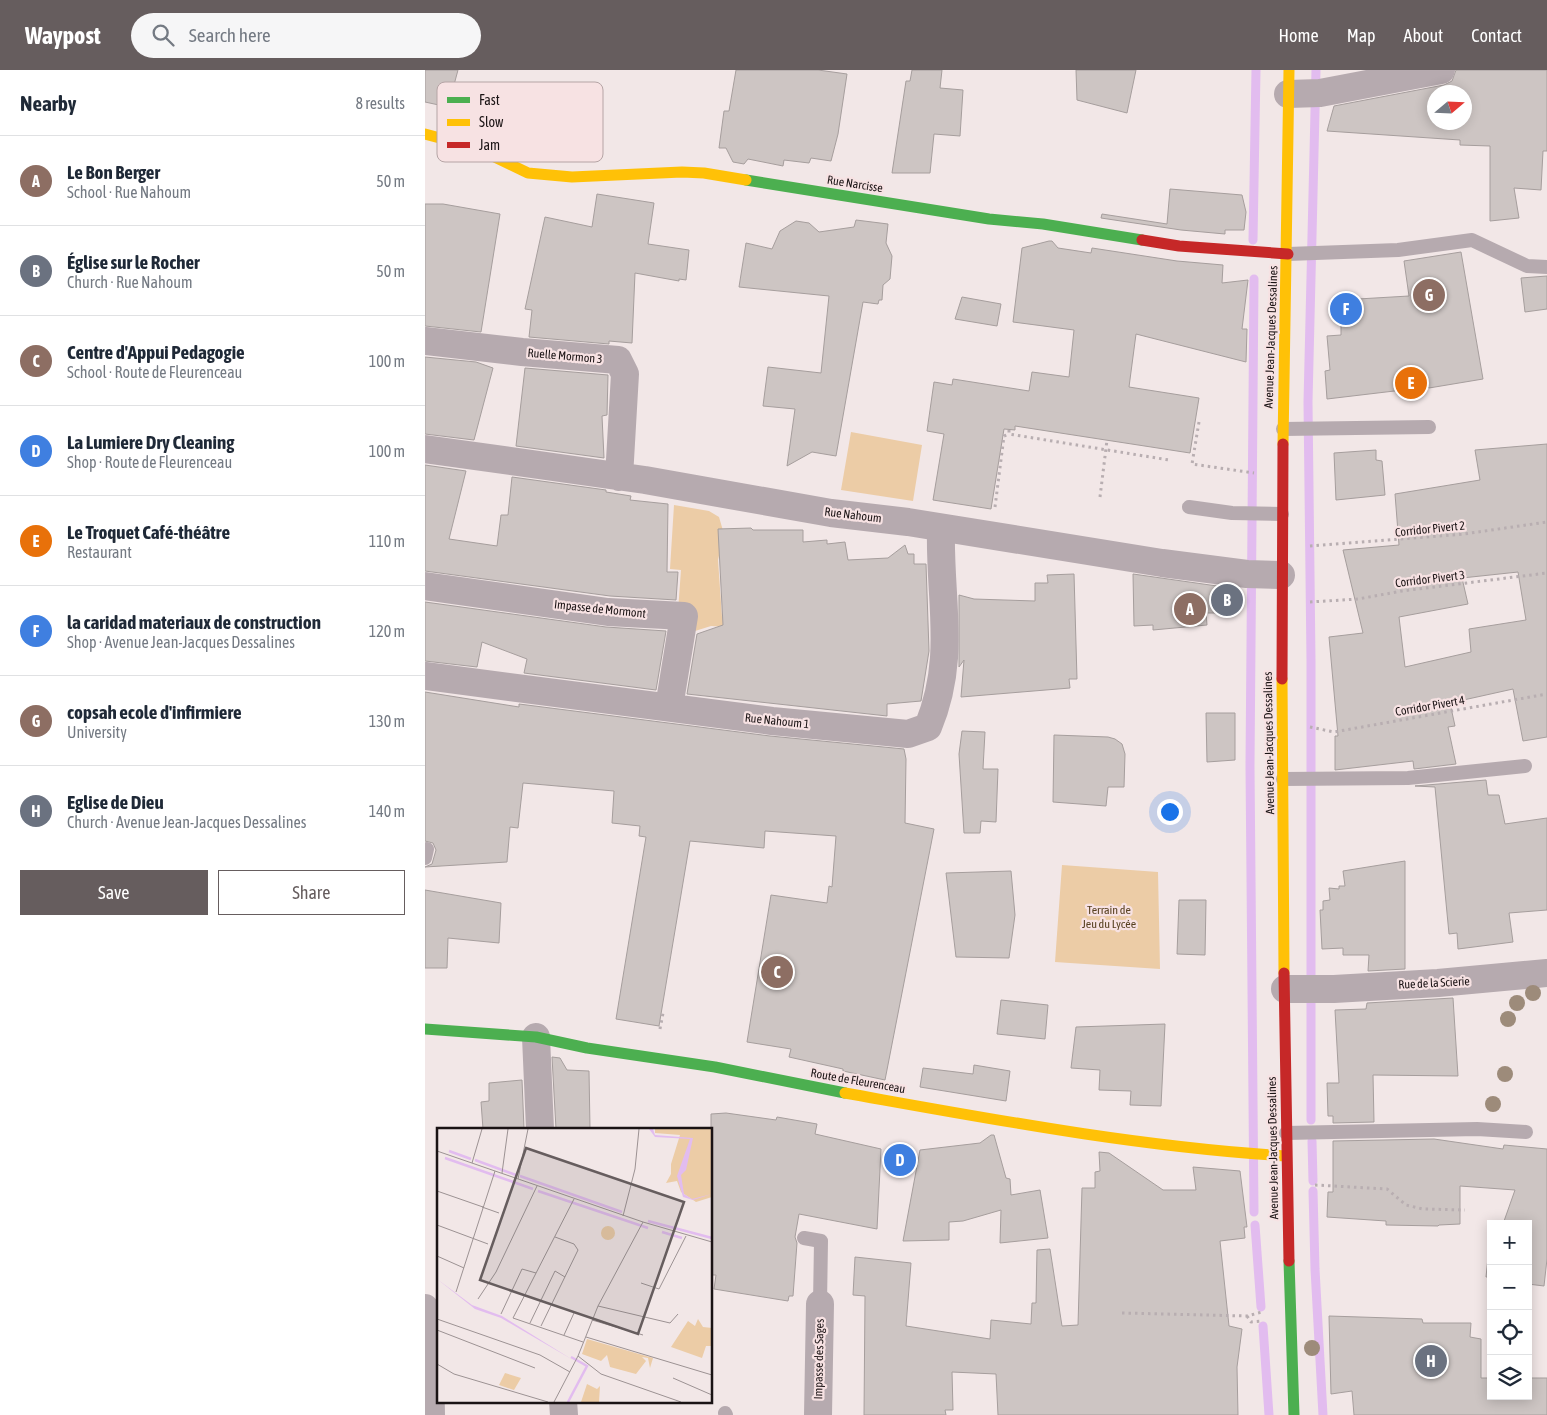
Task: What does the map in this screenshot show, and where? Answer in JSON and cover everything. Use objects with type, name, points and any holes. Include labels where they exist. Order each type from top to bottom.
[{"type":"street","points":[[1302,88],[1441,70]]},
{"type":"street","name":"Avenue Jean-Jacques Dessalines","points":[[1294,1415],[1286,1133],[1301,988],[1283,778],[1261,574],[1282,514],[1287,254],[1302,88]]},
{"type":"street","name":"Rue Narcisse","points":[[505,162],[526,173],[596,178],[674,171],[704,173],[989,219],[1043,224],[1179,246],[1287,254]]},
{"type":"street","name":"Ruelle Mormon 3","points":[[425,340],[618,360],[625,374],[619,477]]},
{"type":"street","name":"Rue Nahoum","points":[[425,449],[619,477],[831,513],[908,522],[1261,574]]},
{"type":"street","name":"Rue Nahoum 1","points":[[425,676],[772,721],[908,734],[928,727],[936,709],[947,649],[941,528]]},
{"type":"street","name":"Impasse de Mormont","points":[[425,586],[608,612],[684,616],[669,707]]},
{"type":"street","name":"Rue de la Scierie","points":[[1301,988],[1490,980],[1547,973]]},
{"type":"street","name":"Route de Fleurenceau","points":[[425,1029],[536,1037],[587,1048],[715,1067],[825,1090],[1056,1130],[1253,1156],[1286,1156]]},
{"type":"street","points":[[536,1037],[540,1128]]},
{"type":"street","name":"Impasse des Sages","points":[[818,1415],[820,1304]]},
{"type":"street","points":[[425,1308],[430,1362],[431,1415]]},
{"type":"street","points":[[563,1402],[564,1415]]},
{"type":"lane","points":[[1287,254],[1398,250],[1473,240],[1527,266],[1547,267]]},
{"type":"lane","points":[[1283,429],[1429,427]]},
{"type":"lane","points":[[1189,507],[1254,514],[1282,514]]},
{"type":"lane","points":[[1283,778],[1311,780],[1408,778],[1525,766]]},
{"type":"lane","points":[[1286,1133],[1477,1129],[1526,1132]]},
{"type":"lane","points":[[804,1238],[821,1241],[820,1304]]},
{"type":"path","points":[[1199,422],[1193,464],[1247,472]]},
{"type":"path","points":[[995,509],[1004,436],[1009,432],[1169,460]]},
{"type":"path","points":[[1100,497],[1107,440]]},
{"type":"path","name":"Corridor Pivert 2","points":[[1314,546],[1464,534],[1547,522]]},
{"type":"path","name":"Corridor Pivert 3","points":[[1314,602],[1358,599],[1402,591],[1547,573]]},
{"type":"path","name":"Corridor Pivert 4","points":[[1317,726],[1334,732],[1547,694]]},
{"type":"path","points":[[1287,1185],[1387,1189],[1406,1205],[1423,1210],[1465,1210]]},
{"type":"path","points":[[1122,1313],[1247,1316],[1250,1313],[1265,1312],[1268,1316],[1266,1321],[1251,1322],[1247,1316]]},
{"type":"green space","points":[[851,432],[922,445],[913,501],[841,490]]},
{"type":"green space","points":[[674,505],[709,511],[719,517],[724,534],[718,560],[722,617],[730,617],[727,627],[711,626],[695,631],[678,611],[681,570],[670,569]]},
{"type":"green space","name":"Terrain de Jeu du Lycée","points":[[1062,865],[1158,872],[1160,969],[1055,962]]},
{"type":"building","points":[[425,70],[458,70],[455,82],[437,82],[437,105],[425,102]]},
{"type":"building","points":[[736,70],[818,70],[847,74],[838,134],[831,161],[811,158],[809,163],[784,160],[783,166],[748,159],[744,164],[733,162],[726,148],[719,148],[724,111],[729,111]]},
{"type":"building","points":[[912,70],[942,70],[940,88],[963,90],[960,136],[934,134],[930,173],[892,173],[906,81],[910,81]]},
{"type":"building","points":[[1076,70],[1136,70],[1127,113],[1077,100]]},
{"type":"building","points":[[1456,70],[1547,70],[1547,151],[1543,151],[1541,190],[1514,188],[1519,218],[1490,221],[1490,146],[1460,145],[1460,140],[1327,131],[1334,106],[1427,88],[1427,130],[1472,130],[1472,85],[1444,85],[1452,81]]},
{"type":"building","points":[[1170,189],[1242,195],[1246,212],[1244,230],[1225,230],[1225,234],[1181,230],[1101,218],[1102,214],[1167,224]]},
{"type":"building","points":[[597,194],[654,203],[648,244],[689,250],[686,280],[679,279],[679,281],[635,273],[632,343],[609,341],[609,344],[529,337],[532,310],[525,309],[545,217],[592,227]]},
{"type":"building","points":[[425,204],[443,204],[500,214],[481,332],[425,326]]},
{"type":"building","points":[[856,220],[888,224],[886,243],[892,256],[890,279],[883,285],[882,300],[879,300],[878,304],[863,302],[836,456],[812,452],[787,466],[795,409],[763,406],[768,367],[821,373],[829,296],[739,287],[746,243],[772,249],[780,231],[796,221],[809,223],[819,232],[854,227]]},
{"type":"building","points":[[1052,241],[1058,248],[1091,253],[1092,248],[1177,261],[1223,265],[1222,283],[1248,280],[1242,329],[1247,329],[1246,362],[1136,334],[1129,387],[1199,398],[1190,453],[1015,426],[1015,430],[1004,429],[991,509],[933,500],[944,434],[927,431],[934,382],[952,385],[953,379],[1029,391],[1032,372],[1069,377],[1074,330],[1013,322],[1022,248]]},
{"type":"building","points":[[1461,252],[1483,379],[1429,388],[1327,399],[1325,371],[1330,370],[1327,336],[1341,335],[1341,300],[1409,296],[1404,261]]},
{"type":"building","points":[[1547,276],[1547,309],[1525,312],[1521,278]]},
{"type":"building","points":[[962,297],[1001,304],[997,326],[955,319]]},
{"type":"building","points":[[425,357],[476,362],[493,368],[474,440],[425,434]]},
{"type":"building","points":[[525,368],[608,375],[607,415],[602,416],[604,458],[516,446]]},
{"type":"building","points":[[1547,444],[1547,737],[1523,741],[1513,689],[1450,703],[1455,726],[1448,727],[1456,764],[1414,769],[1413,761],[1335,770],[1335,736],[1338,736],[1329,637],[1363,633],[1343,550],[1399,545],[1395,494],[1480,480],[1475,450]],"holes":[[[1518,572],[1526,620],[1469,629],[1471,652],[1405,667],[1399,617],[1468,604],[1462,578]]]},
{"type":"building","points":[[1376,450],[1376,460],[1382,461],[1385,495],[1336,500],[1334,453]]},
{"type":"building","points":[[425,465],[466,471],[449,539],[497,546],[501,515],[508,515],[512,477],[606,490],[606,492],[631,496],[630,500],[668,504],[667,572],[678,572],[676,600],[610,596],[425,571]]},
{"type":"building","points":[[751,528],[753,530],[803,530],[803,542],[827,540],[827,544],[845,542],[848,560],[888,558],[905,545],[908,554],[914,554],[914,564],[926,564],[929,651],[921,701],[887,704],[887,716],[687,694],[697,634],[723,625],[718,529]]},
{"type":"building","points":[[1074,574],[1077,679],[1069,679],[1070,688],[961,697],[964,660],[959,667],[959,595],[974,599],[1035,601],[1035,583],[1048,583],[1047,575]]},
{"type":"building","points":[[1133,574],[1224,587],[1223,613],[1206,613],[1207,625],[1153,630],[1153,625],[1134,626]]},
{"type":"building","points":[[425,602],[606,627],[666,631],[656,690],[524,673],[527,659],[482,642],[477,667],[425,661]]},
{"type":"building","points":[[425,692],[519,707],[519,704],[770,736],[904,749],[906,759],[905,823],[934,829],[885,1080],[789,1057],[791,1049],[747,1042],[771,895],[827,903],[829,886],[832,887],[836,836],[765,831],[764,848],[690,841],[659,1026],[616,1019],[646,837],[639,836],[640,826],[612,823],[614,791],[523,783],[518,828],[510,827],[507,862],[425,867],[432,864],[436,850],[433,843],[425,841]]},
{"type":"building","points":[[1206,713],[1235,713],[1235,760],[1207,762]]},
{"type":"building","points":[[962,731],[985,732],[983,769],[998,769],[996,822],[981,821],[980,833],[964,833],[959,754]]},
{"type":"building","points":[[1054,735],[1108,737],[1122,744],[1125,754],[1124,787],[1108,787],[1106,806],[1053,802]]},
{"type":"building","points":[[1486,780],[1488,795],[1499,795],[1505,824],[1547,818],[1547,910],[1509,913],[1513,942],[1458,949],[1457,933],[1449,934],[1435,787],[1415,786]]},
{"type":"building","points":[[1405,861],[1405,969],[1368,971],[1369,955],[1343,955],[1343,948],[1322,949],[1320,910],[1323,910],[1323,901],[1330,900],[1329,888],[1339,889],[1339,886],[1345,886],[1343,871]]},
{"type":"building","points":[[1011,871],[1015,915],[1009,958],[956,957],[946,873]]},
{"type":"building","points":[[425,890],[501,903],[499,943],[448,938],[447,968],[425,968]]},
{"type":"building","points":[[1179,900],[1206,900],[1205,955],[1177,954]]},
{"type":"building","points":[[1453,998],[1458,1076],[1373,1075],[1374,1122],[1333,1123],[1333,1116],[1328,1116],[1327,1083],[1339,1083],[1335,1010],[1366,1009],[1367,1003]]},
{"type":"building","points":[[1001,1000],[1048,1005],[1045,1039],[997,1034]]},
{"type":"building","points":[[1165,1024],[1161,1106],[1130,1105],[1131,1091],[1099,1090],[1100,1070],[1071,1068],[1076,1027]]},
{"type":"building","points":[[552,1057],[560,1058],[567,1070],[589,1071],[590,1128],[556,1128]]},
{"type":"building","points":[[974,1065],[1010,1071],[1006,1101],[920,1087],[923,1068],[973,1074]]},
{"type":"building","points":[[522,1080],[524,1128],[483,1128],[481,1102],[489,1101],[489,1083]]},
{"type":"building","points":[[726,1113],[776,1120],[777,1117],[817,1124],[815,1134],[881,1149],[877,1229],[799,1214],[795,1237],[797,1243],[793,1296],[789,1296],[788,1301],[714,1289],[716,1275],[713,1275],[713,1128],[711,1128],[711,1114]]},
{"type":"building","points":[[994,1135],[1006,1178],[1010,1179],[1011,1195],[1040,1190],[1048,1238],[1000,1243],[1001,1210],[963,1221],[949,1222],[949,1240],[903,1241],[920,1150],[980,1143]]},
{"type":"building","points":[[1434,1139],[1503,1149],[1504,1145],[1547,1149],[1547,1259],[1544,1286],[1532,1284],[1532,1220],[1504,1220],[1515,1190],[1460,1186],[1460,1224],[1438,1226],[1386,1225],[1386,1221],[1327,1217],[1328,1192],[1333,1192],[1333,1141]]},
{"type":"building","points":[[1099,1152],[1109,1153],[1163,1190],[1196,1190],[1193,1167],[1240,1171],[1247,1227],[1244,1227],[1245,1238],[1220,1241],[1229,1326],[1242,1329],[1237,1367],[1238,1415],[998,1415],[996,1374],[952,1372],[953,1410],[945,1410],[946,1415],[864,1415],[865,1296],[853,1295],[855,1257],[911,1263],[906,1326],[990,1339],[991,1320],[1031,1324],[1032,1303],[1036,1303],[1037,1250],[1050,1249],[1062,1326],[1078,1325],[1082,1188],[1095,1188],[1095,1172],[1100,1171]]},
{"type":"building","points":[[1329,1316],[1422,1319],[1423,1323],[1471,1323],[1470,1337],[1481,1339],[1481,1378],[1487,1378],[1487,1400],[1532,1400],[1532,1378],[1547,1378],[1547,1415],[1354,1415],[1352,1391],[1331,1394]]},
{"type":"waterway","points":[[1253,240],[1256,70]]},
{"type":"waterway","points":[[1311,1120],[1311,661],[1308,402],[1316,70]]},
{"type":"waterway","points":[[1254,279],[1250,766],[1254,1212]]},
{"type":"waterway","points":[[1312,1141],[1313,1181]]},
{"type":"waterway","points":[[1313,1191],[1323,1415]]},
{"type":"waterway","points":[[1255,1225],[1261,1307]]},
{"type":"waterway","points":[[1263,1326],[1269,1415]]},
{"type":"traffic: fast","points":[[746,180],[989,219],[1043,224],[1142,240]]},
{"type":"traffic: fast","points":[[425,1029],[536,1037],[587,1048],[715,1067],[845,1093]]},
{"type":"traffic: fast","points":[[1289,1261],[1294,1415]]},
{"type":"traffic: slow","points":[[1283,444],[1289,70]]},
{"type":"traffic: slow","points":[[425,134],[437,137]]},
{"type":"traffic: slow","points":[[505,162],[528,173],[572,177],[682,172],[704,173],[746,180]]},
{"type":"traffic: slow","points":[[1282,679],[1284,973]]},
{"type":"traffic: slow","points":[[845,1093],[1120,1139],[1231,1152],[1286,1156]]},
{"type":"traffic: jam","points":[[1142,240],[1179,246],[1288,254]]},
{"type":"traffic: jam","points":[[1282,679],[1283,444]]},
{"type":"traffic: jam","points":[[1284,973],[1289,1261]]},
{"type":"place","name":"copsah ecole d'infirmiere","points":[[1429,295]]},
{"type":"place","name":"la caridad materiaux de construction","points":[[1346,309]]},
{"type":"place","name":"Le Troquet Café-théâtre","points":[[1411,383]]},
{"type":"place","name":"Église sur le Rocher","points":[[1227,600]]},
{"type":"place","name":"Le Bon Berger","points":[[1190,609]]},
{"type":"place","name":"Centre d'Appui Pedagogie","points":[[777,972]]},
{"type":"place","name":"La Lumiere Dry Cleaning","points":[[900,1160]]},
{"type":"place","name":"Eglise de Dieu","points":[[1431,1361]]}]
